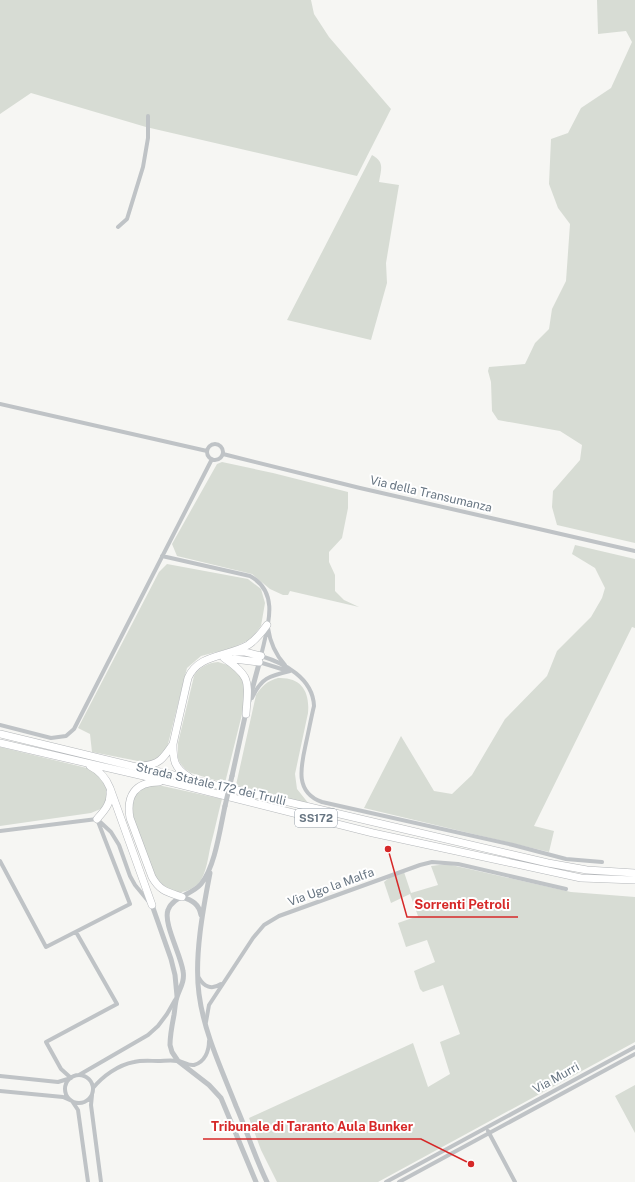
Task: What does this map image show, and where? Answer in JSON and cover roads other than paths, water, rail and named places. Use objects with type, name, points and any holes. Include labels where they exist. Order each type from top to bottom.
[{"type":"highway","points":[[198,781],[179,770],[174,759],[173,744],[190,672],[201,662],[233,652],[250,644],[258,637],[267,625]]},
{"type":"highway","points":[[233,652],[245,652],[260,659]]},
{"type":"highway","points":[[214,657],[260,659]]},
{"type":"highway","points":[[224,658],[242,671],[247,681],[246,714]]},
{"type":"highway","name":"Strada Statale 172 dei Trulli","points":[[0,734],[548,863],[586,870],[635,873]]},
{"type":"highway","name":"Strada Statale 172 dei Trulli","points":[[0,743],[174,783],[373,832],[581,878],[635,880]]},
{"type":"highway","points":[[132,766],[148,765],[160,761],[173,744]]},
{"type":"highway","points":[[83,762],[104,776],[110,788],[152,905]]},
{"type":"highway","points":[[174,783],[151,782],[142,785],[131,797],[129,810],[130,818],[148,867],[156,884],[167,892],[182,897]]},
{"type":"highway","points":[[97,819],[109,803],[111,798],[110,788]]},
{"type":"street","points":[[118,227],[127,219],[144,167],[148,138],[148,116]]},
{"type":"street","points":[[0,404],[207,451]]},
{"type":"street","points":[[217,444],[222,448],[223,454],[218,460],[212,460],[208,456],[207,451],[210,445],[217,444]]},
{"type":"street","name":"Via della Transumanza","points":[[223,454],[635,551]]},
{"type":"street","points":[[0,725],[51,738],[66,736],[74,728],[212,460]]},
{"type":"street","points":[[162,556],[242,574],[262,584],[269,599],[267,625],[260,659],[212,864],[202,923]]},
{"type":"street","points":[[267,625],[276,653],[291,671]]},
{"type":"street","points":[[260,659],[278,662],[300,677],[308,685],[312,693],[314,706],[300,774],[306,791],[316,800],[513,845],[566,859],[602,862]]},
{"type":"street","points":[[248,705],[262,682],[272,676],[291,671]]},
{"type":"street","points":[[0,831],[97,819],[111,832],[119,844],[130,876],[135,885],[152,905],[171,959],[175,975],[177,997],[170,1045],[172,1052],[178,1061],[217,1093],[226,1110],[256,1182]]},
{"type":"street","points":[[0,861],[46,947],[130,904],[97,819]]},
{"type":"street","name":"Via Ugo la Malfa","points":[[206,1025],[209,1005],[224,981],[253,938],[264,925],[279,916],[432,862],[458,864],[566,890]]},
{"type":"street","points":[[0,1076],[58,1082],[79,1076],[148,1035],[158,1026],[168,1014],[177,997],[183,981],[184,973],[168,922],[168,910],[170,906],[182,897],[200,886],[212,864]]},
{"type":"street","points":[[182,897],[193,901],[199,907],[202,916],[198,977],[199,994],[209,1038],[267,1182]]},
{"type":"street","points":[[71,1078],[61,1069],[46,1042],[117,1004],[76,932]]},
{"type":"street","points":[[198,977],[202,983],[210,987],[218,986],[224,981]]},
{"type":"street","points":[[93,1088],[102,1078],[130,1063],[178,1061],[191,1065],[200,1062],[206,1056],[208,1051],[209,1038]]},
{"type":"street","name":"Via Murri","points":[[386,1182],[635,1047]]},
{"type":"street","name":"Via Murri","points":[[399,1182],[635,1054]]},
{"type":"street","points":[[79,1076],[87,1078],[92,1084],[93,1088],[91,1105],[101,1182]]},
{"type":"street","points":[[71,1078],[66,1085],[66,1094],[78,1110],[88,1182]]},
{"type":"street","points":[[0,1091],[63,1097],[81,1103],[86,1102],[92,1095]]},
{"type":"street","points":[[486,1128],[515,1182]]},
{"type":"street","points":[[243,1150],[252,1147]]},
{"type":"place","name":"Sorrenti Petroli","points":[[388,849]]},
{"type":"place","name":"Tribunale di Taranto Aula Bunker","points":[[471,1164]]}]
